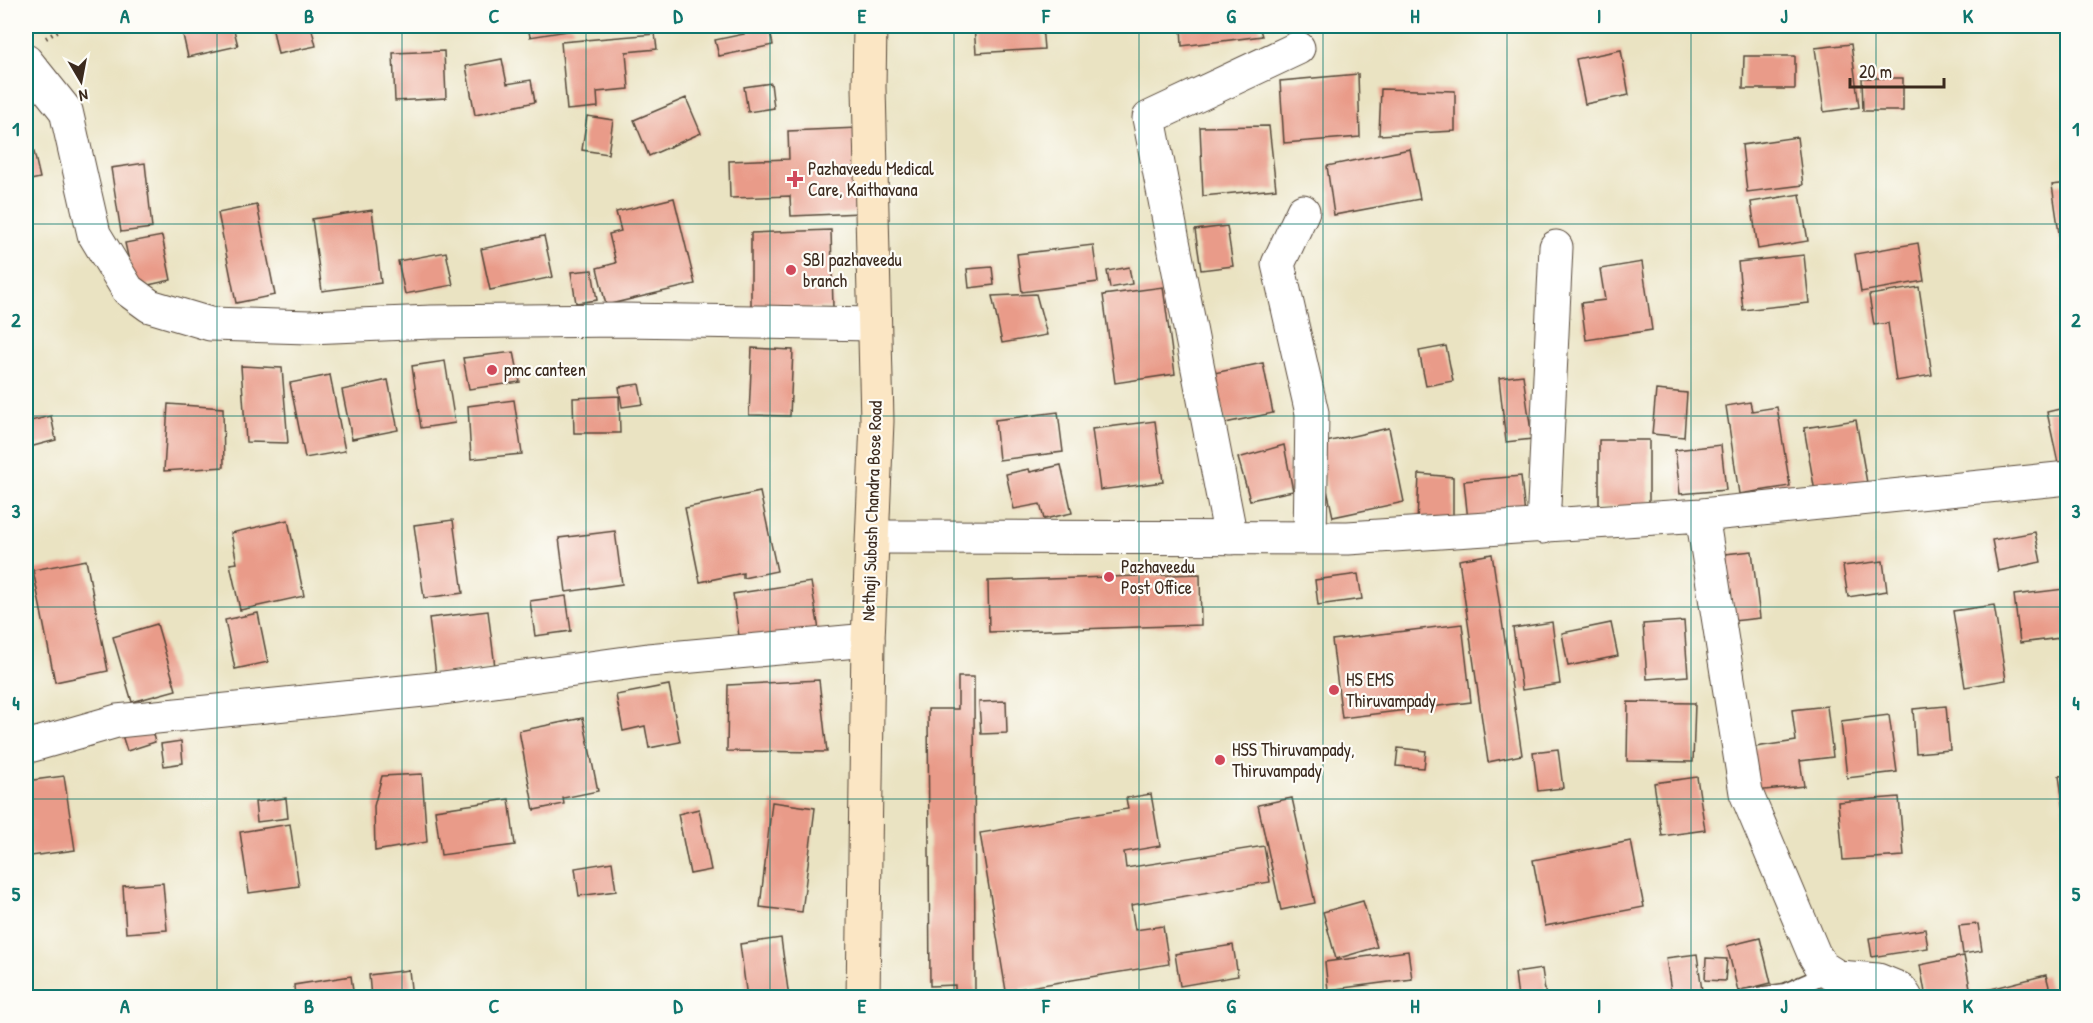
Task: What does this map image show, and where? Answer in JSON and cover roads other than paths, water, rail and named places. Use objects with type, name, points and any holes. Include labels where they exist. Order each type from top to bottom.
[{"type":"main road","name":"Nethaji Subash Chandra Bose Road","points":[[863,998],[868,640],[877,421],[869,99],[870,26]]},
{"type":"street","points":[[1231,538],[1149,118],[1298,48]]},
{"type":"street","points":[[26,61],[66,111],[94,234],[128,290],[150,306],[210,324],[309,327],[432,322],[622,320],[874,324]]},
{"type":"street","points":[[1303,211],[1278,264],[1312,413],[1310,538]]},
{"type":"street","points":[[1543,527],[1556,247]]},
{"type":"street","points":[[874,537],[1348,538],[1702,515],[2067,478]]},
{"type":"street","points":[[1702,515],[1746,793],[1814,954],[1822,967],[1838,976],[1878,980],[1900,989],[1906,998]]},
{"type":"street","points":[[26,747],[117,722],[443,688],[648,660],[868,640]]},
{"type":"lane","points":[[1745,998],[1785,992],[1831,972]]},
{"type":"place","name":"Pazhaveedu Medical Care, Kaithavana","points":[[795,179]]},
{"type":"place","name":"SBI pazhaveedu branch","points":[[791,270]]},
{"type":"place","name":"pmc canteen","points":[[492,370]]},
{"type":"place","name":"Pazhaveedu Post Office","points":[[1109,577]]},
{"type":"place","name":"HS EMS Thiruvampady","points":[[1334,690]]},
{"type":"place","name":"HSS Thiruvampady, Thiruvampady","points":[[1220,760]]}]
